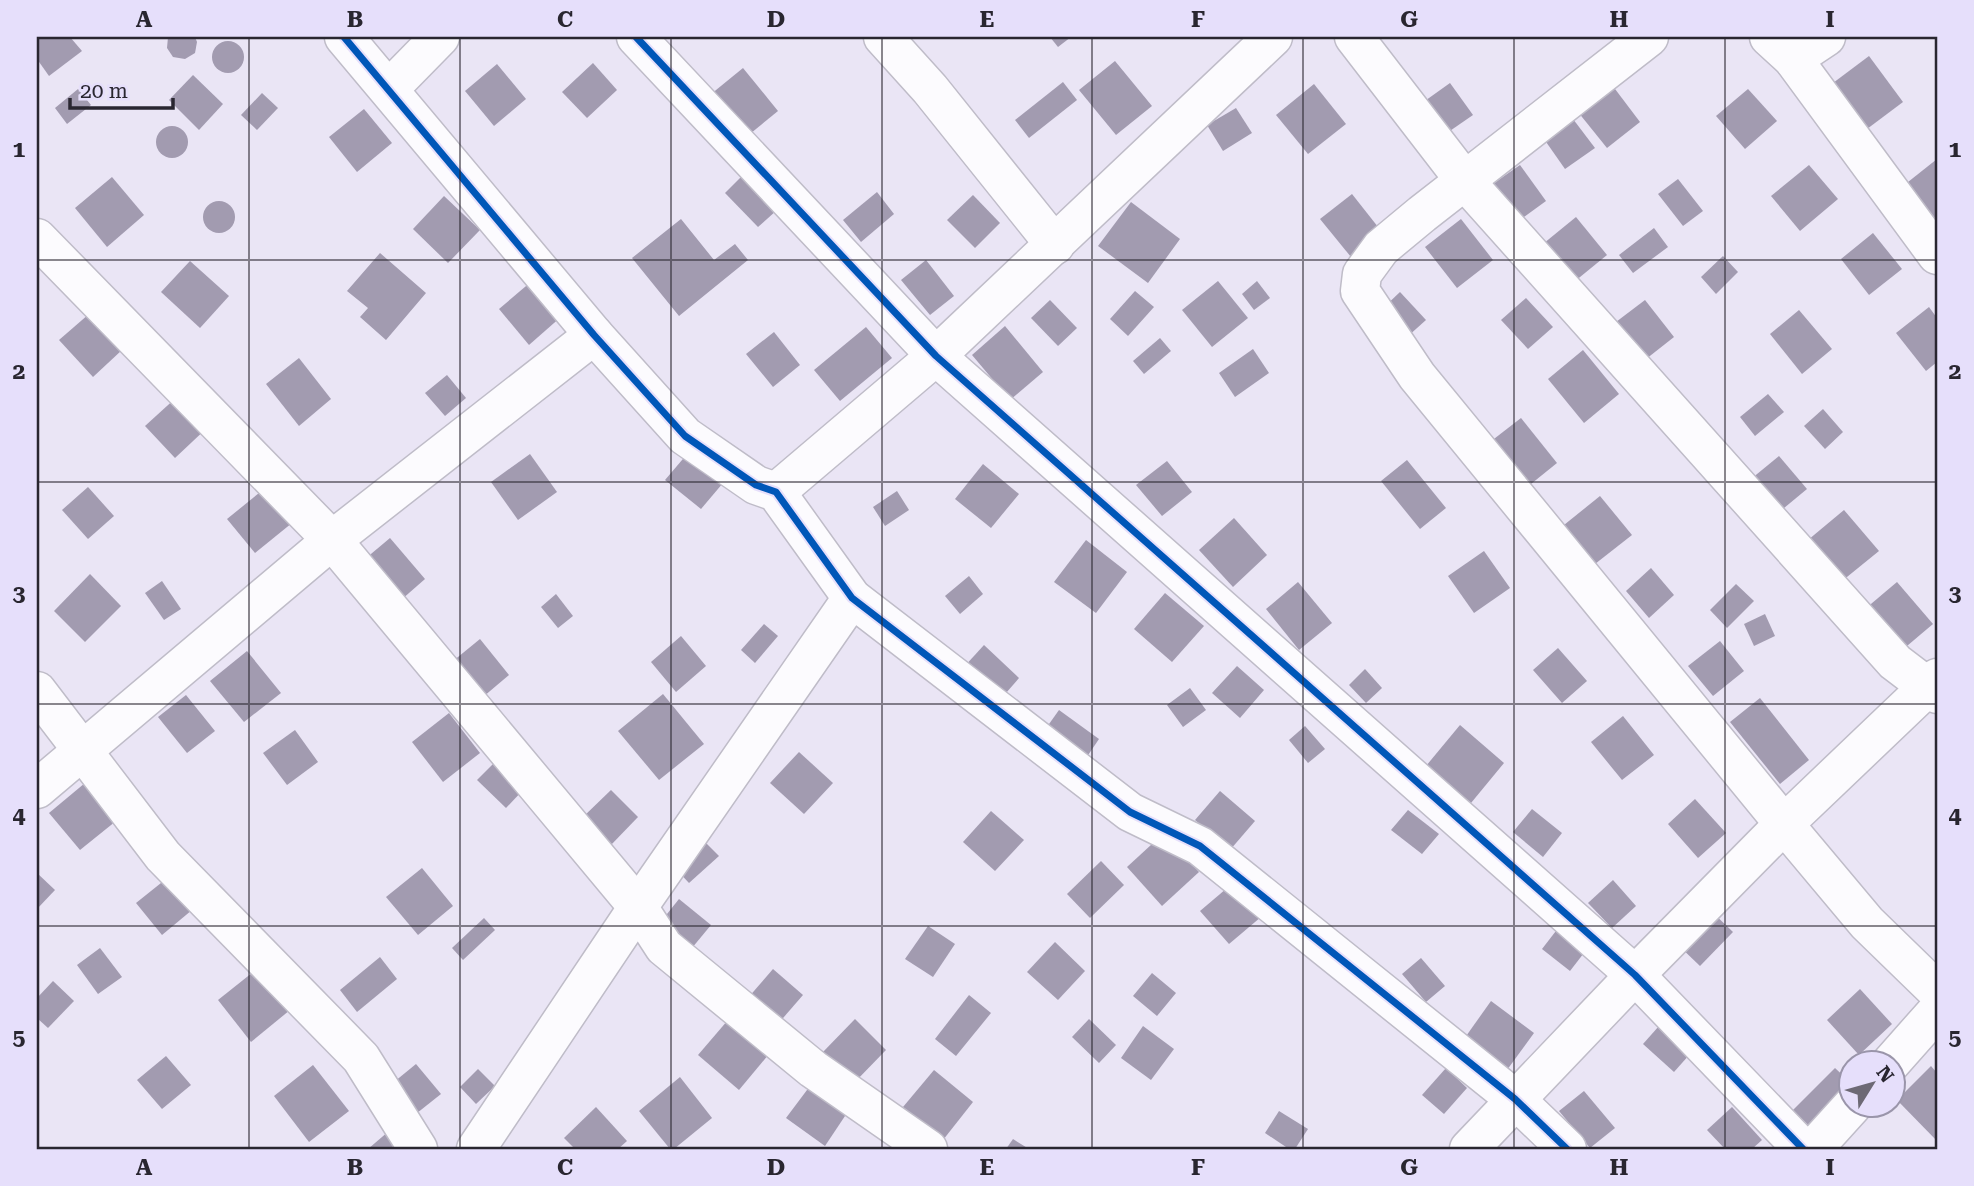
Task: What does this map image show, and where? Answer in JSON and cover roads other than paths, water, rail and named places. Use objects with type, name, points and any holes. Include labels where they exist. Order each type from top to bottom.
[{"type":"street","points":[[344,37],[594,335],[685,436],[756,485],[776,492],[852,598],[1130,812],[1200,846],[1515,1099],[1567,1149]]},
{"type":"street","points":[[389,89],[440,37]]},
{"type":"street","points":[[636,37],[936,356],[1635,975],[1803,1149]]},
{"type":"street","points":[[883,37],[930,89],[1055,244]]},
{"type":"street","points":[[776,492],[936,356],[1273,37]]},
{"type":"street","points":[[1354,37],[1465,181],[1895,662],[1934,686],[1784,824],[1469,1149]]},
{"type":"street","points":[[1649,37],[1381,248],[1362,274],[1360,291],[1417,376],[1784,824],[1867,923],[1937,991]]},
{"type":"street","points":[[1826,37],[1781,48],[1937,255]]},
{"type":"street","points":[[37,238],[332,540],[638,907],[664,947],[813,1069],[928,1149]]},
{"type":"street","points":[[37,789],[332,540],[594,335]]},
{"type":"street","points":[[476,1149],[638,907],[852,598]]},
{"type":"street","points":[[37,691],[163,856],[361,1058],[418,1149]]},
{"type":"street","points":[[1902,1050],[1937,1012]]},
{"type":"street","points":[[1813,1149],[1839,1120]]}]
